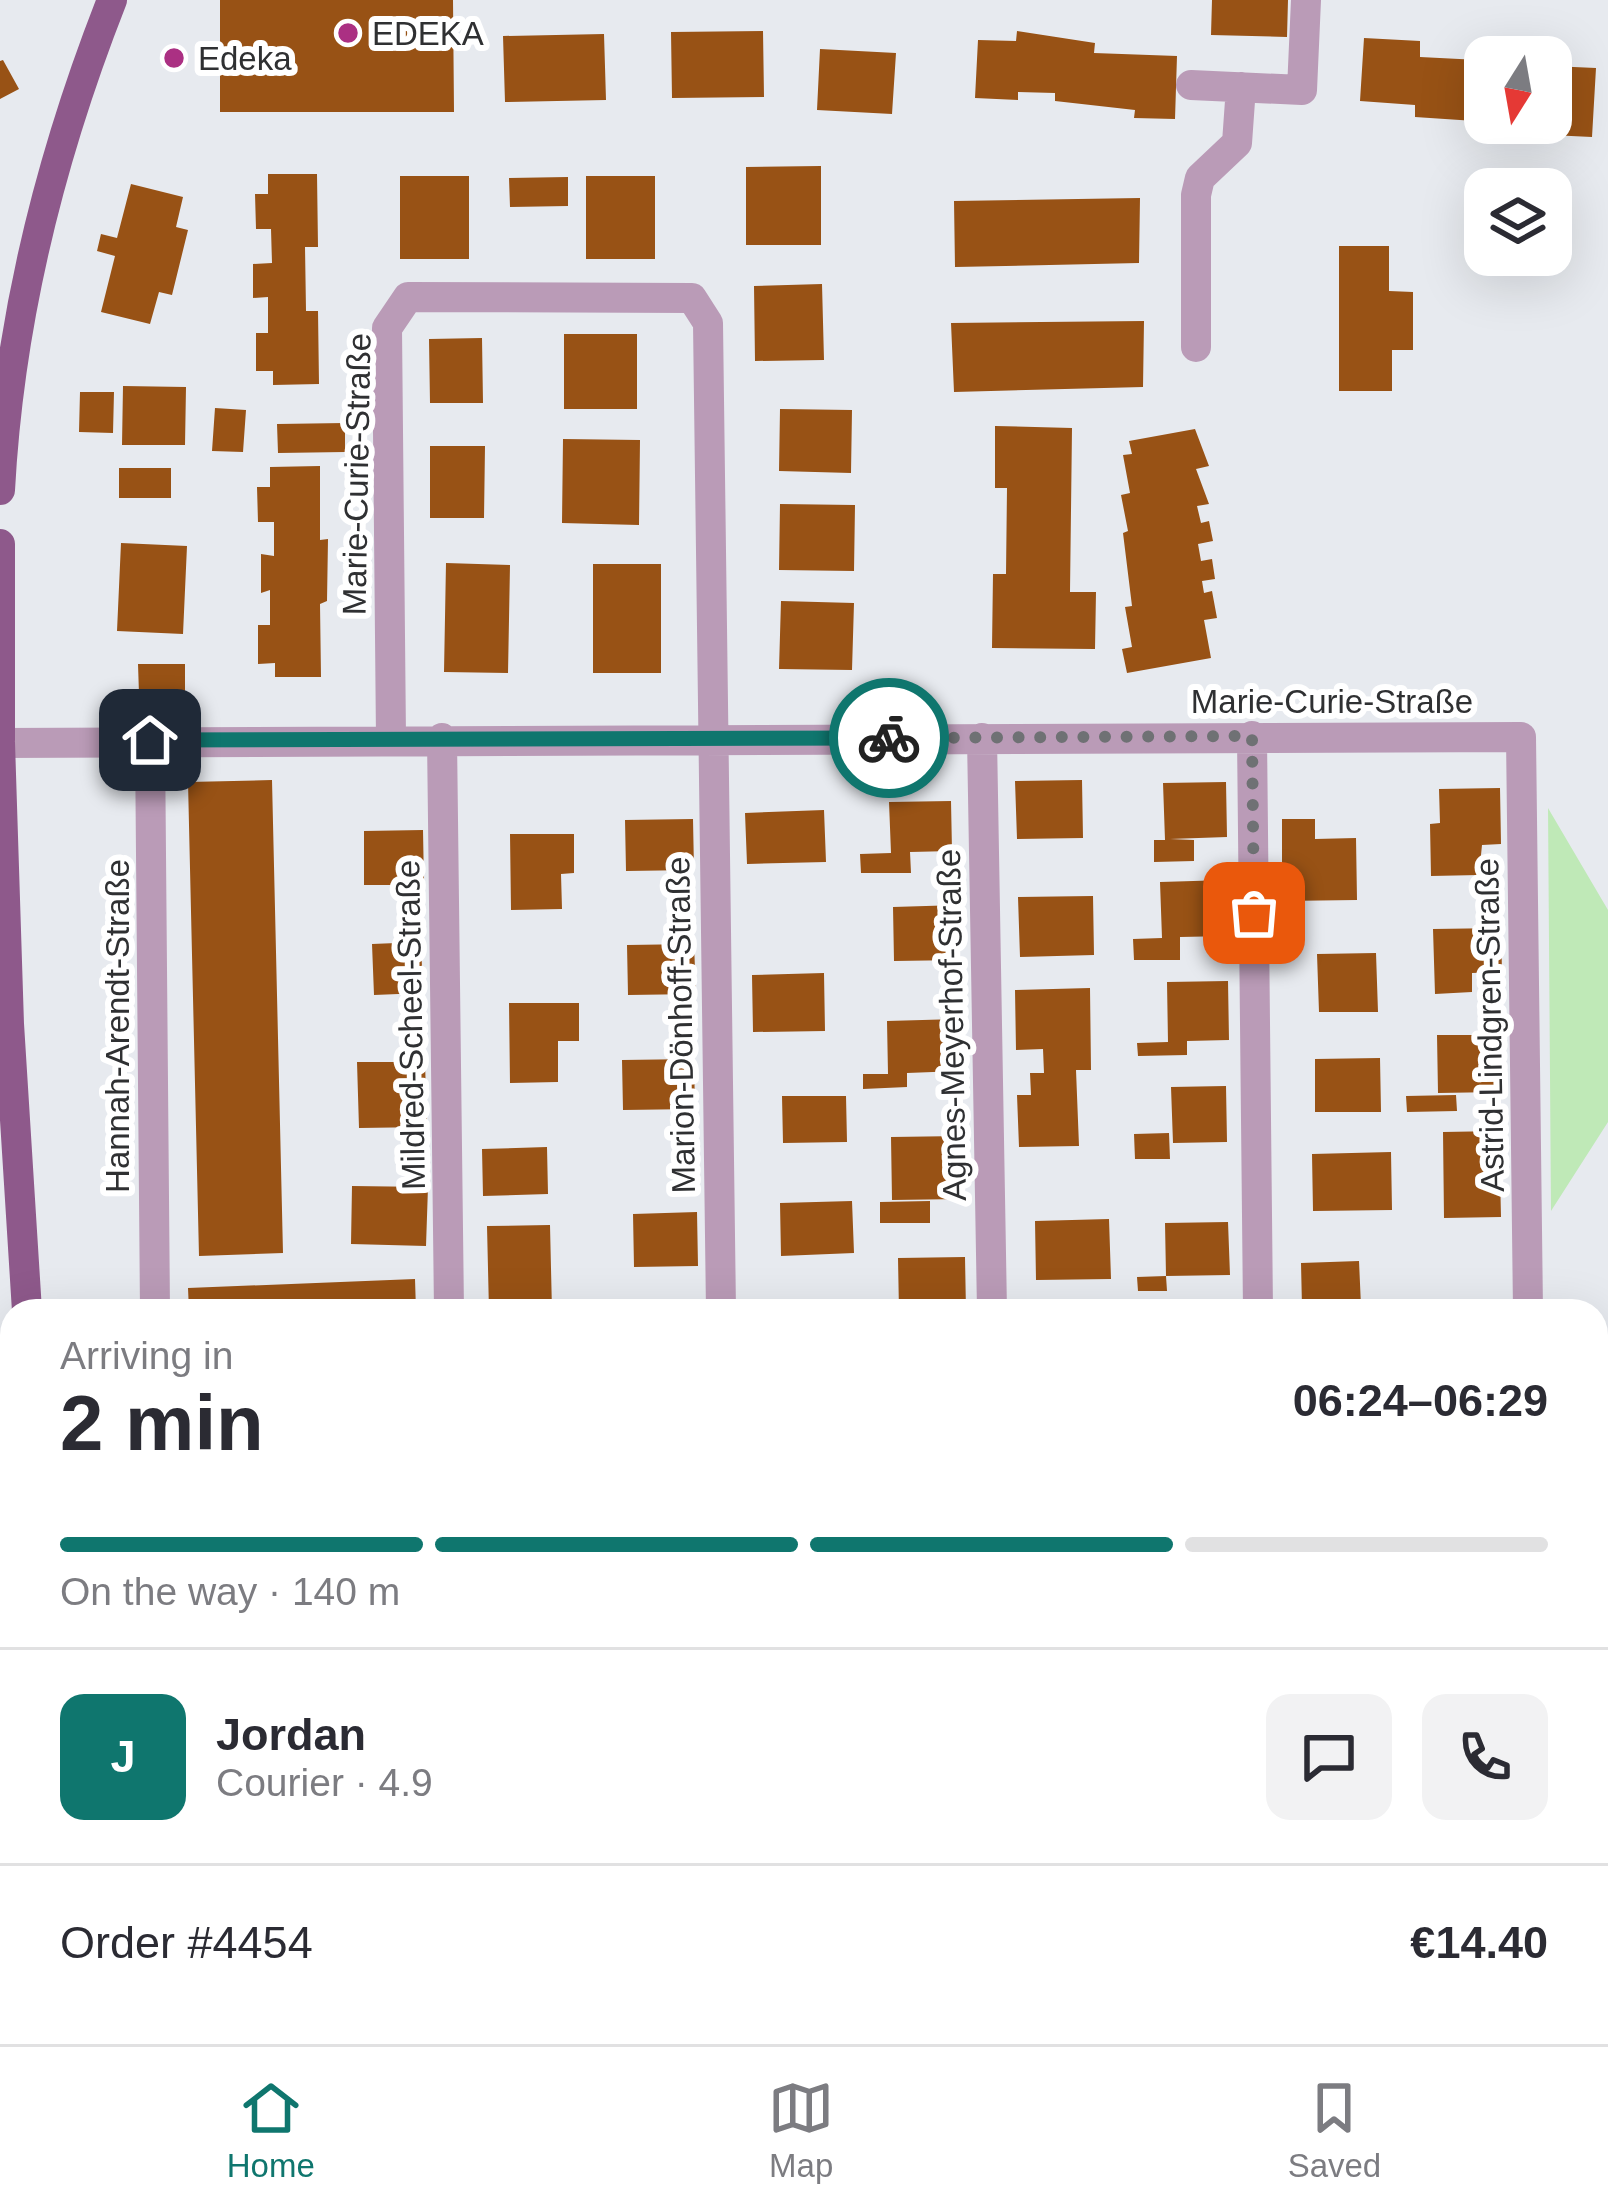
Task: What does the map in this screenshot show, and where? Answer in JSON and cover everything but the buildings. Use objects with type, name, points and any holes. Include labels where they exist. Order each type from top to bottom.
[{"type":"main road","points":[[0,490],[22,309],[64,131],[112,0]]},
{"type":"main road","points":[[0,544],[0,742],[9,1024],[26,1299]]},
{"type":"street","points":[[1191,85],[1302,90],[1306,0]]},
{"type":"street","points":[[1196,347],[1196,195],[1200,178],[1238,143],[1241,87]]},
{"type":"street","name":"Marie-Curie-Straße","points":[[391,738],[387,328],[408,297],[479,297],[692,298],[708,323],[712,738]]},
{"type":"street","points":[[1252,736],[1258,1299]]},
{"type":"street","name":"Marie-Curie-Straße","points":[[0,742],[1521,737]]},
{"type":"street","name":"Astrid-Lindgren-Straße","points":[[1521,737],[1528,1299]]},
{"type":"street","name":"Mildred-Scheel-Straße","points":[[442,738],[449,1299]]},
{"type":"street","name":"Marion-Dönhoff-Straße","points":[[712,738],[721,1299]]},
{"type":"street","name":"Agnes-Meyerhof-Straße","points":[[982,738],[992,1299]]},
{"type":"street","name":"Hannah-Arendt-Straße","points":[[150,740],[155,1299]]},
{"type":"green space","points":[[1548,808],[1608,910],[1608,1122],[1551,1211]]},
{"type":"way so far","points":[[889,738],[1252,736],[1254,913]]},
{"type":"place","name":"EDEKA","points":[[348,33]]},
{"type":"place","name":"Edeka","points":[[174,58]]},
{"type":"route","points":[[150,740],[889,738]]}]
